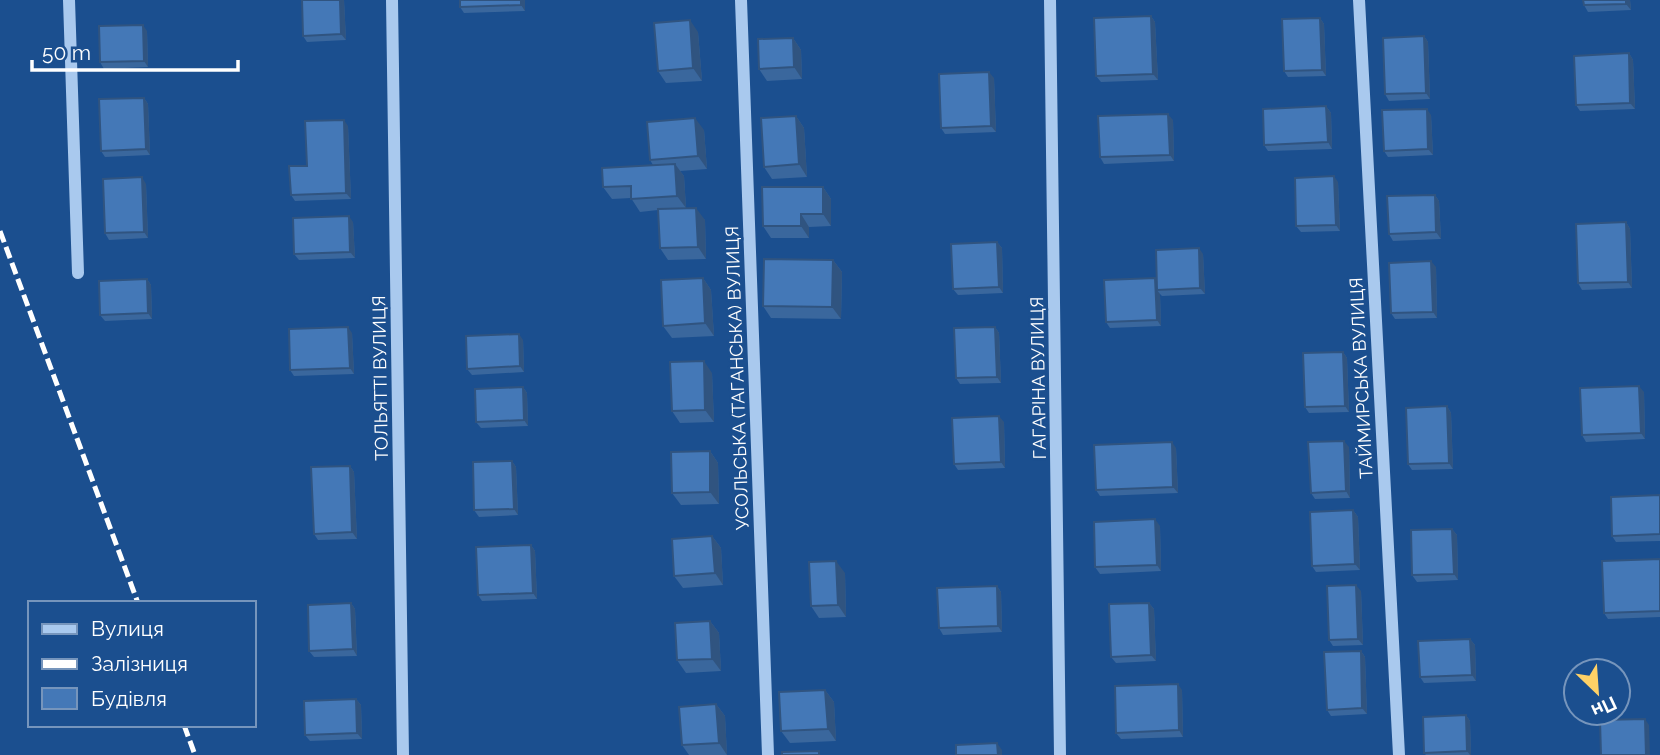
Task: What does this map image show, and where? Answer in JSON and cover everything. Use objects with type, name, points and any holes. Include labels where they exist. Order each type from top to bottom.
[{"type":"street","points":[[69,0],[78,273]]},
{"type":"street","name":"ТОЛЬЯТТІ ВУЛИЦЯ","points":[[392,0],[403,755]]},
{"type":"street","name":"УСОЛЬСЬКА (ТАГАНСЬКА) ВУЛИЦЯ","points":[[741,0],[768,755]]},
{"type":"street","name":"ГАГАРІНА ВУЛИЦЯ","points":[[1050,0],[1060,755]]},
{"type":"street","name":"ТАЙМИРСЬКА ВУЛИЦЯ","points":[[1359,0],[1399,755]]},
{"type":"building","points":[[302,0],[340,0],[341,34],[303,36]]},
{"type":"building","points":[[460,0],[521,0],[521,5],[460,7]]},
{"type":"building","points":[[1583,0],[1626,0],[1626,4],[1584,5]]},
{"type":"building","points":[[1151,16],[1153,74],[1096,76],[1094,18]]},
{"type":"building","points":[[1320,18],[1322,70],[1284,71],[1282,19]]},
{"type":"building","points":[[690,20],[693,68],[658,71],[654,23]]},
{"type":"building","points":[[143,25],[144,61],[100,62],[99,26]]},
{"type":"building","points":[[1424,36],[1426,93],[1385,94],[1383,38]]},
{"type":"building","points":[[793,38],[794,67],[759,69],[758,39]]},
{"type":"building","points":[[1629,53],[1630,103],[1576,105],[1574,56]]},
{"type":"building","points":[[989,72],[991,126],[941,128],[939,74]]},
{"type":"building","points":[[144,98],[146,149],[101,151],[99,99]]},
{"type":"building","points":[[1326,106],[1328,142],[1264,145],[1263,109]]},
{"type":"building","points":[[1427,109],[1428,149],[1384,151],[1382,110]]},
{"type":"building","points":[[1168,114],[1170,155],[1100,157],[1098,116]]},
{"type":"building","points":[[796,116],[799,164],[764,167],[761,118]]},
{"type":"building","points":[[695,118],[698,156],[650,160],[647,122]]},
{"type":"building","points":[[344,120],[346,193],[291,195],[289,166],[307,166],[305,121]]},
{"type":"building","points":[[675,164],[677,196],[631,199],[631,186],[603,187],[602,168]]},
{"type":"building","points":[[1334,176],[1336,225],[1296,226],[1295,178]]},
{"type":"building","points":[[142,177],[144,232],[105,233],[103,179]]},
{"type":"building","points":[[762,187],[823,187],[823,214],[801,214],[801,226],[763,226]]},
{"type":"building","points":[[1435,195],[1436,232],[1389,234],[1387,196]]},
{"type":"building","points":[[696,208],[698,247],[660,248],[658,209]]},
{"type":"building","points":[[349,216],[350,252],[294,254],[293,218]]},
{"type":"building","points":[[1626,222],[1628,282],[1578,283],[1576,224]]},
{"type":"building","points":[[997,242],[999,287],[953,289],[951,244]]},
{"type":"building","points":[[1199,248],[1200,288],[1157,290],[1156,250]]},
{"type":"building","points":[[764,259],[833,260],[832,307],[763,306]]},
{"type":"building","points":[[1431,261],[1433,312],[1391,313],[1389,263]]},
{"type":"building","points":[[703,278],[705,323],[663,326],[661,280]]},
{"type":"building","points":[[1155,278],[1157,320],[1106,322],[1104,280]]},
{"type":"building","points":[[147,279],[148,313],[100,315],[99,281]]},
{"type":"building","points":[[348,327],[350,368],[290,370],[289,329]]},
{"type":"building","points":[[995,327],[997,377],[956,378],[954,328]]},
{"type":"building","points":[[519,334],[520,366],[467,369],[466,336]]},
{"type":"building","points":[[1343,352],[1345,406],[1305,407],[1303,353]]},
{"type":"building","points":[[704,361],[705,410],[672,411],[670,362]]},
{"type":"building","points":[[1639,386],[1641,433],[1582,435],[1580,388]]},
{"type":"building","points":[[523,387],[524,420],[476,422],[475,389]]},
{"type":"building","points":[[1447,406],[1449,463],[1408,464],[1406,408]]},
{"type":"building","points":[[999,416],[1001,462],[954,464],[952,418]]},
{"type":"building","points":[[1344,441],[1346,491],[1311,493],[1308,442]]},
{"type":"building","points":[[1172,442],[1173,487],[1096,490],[1094,445]]},
{"type":"building","points":[[710,451],[710,492],[672,493],[671,452]]},
{"type":"building","points":[[512,461],[514,509],[474,510],[473,462]]},
{"type":"building","points":[[350,466],[352,532],[314,534],[311,467]]},
{"type":"building","points":[[1660,495],[1660,534],[1612,536],[1611,497]]},
{"type":"building","points":[[1353,510],[1355,564],[1312,566],[1310,512]]},
{"type":"building","points":[[1155,519],[1157,565],[1095,567],[1094,522]]},
{"type":"building","points":[[1452,529],[1454,574],[1412,575],[1411,530]]},
{"type":"building","points":[[712,536],[715,573],[674,576],[672,539]]},
{"type":"building","points":[[531,545],[533,593],[478,595],[476,547]]},
{"type":"building","points":[[1660,559],[1660,611],[1604,613],[1602,561]]},
{"type":"building","points":[[836,561],[838,605],[811,606],[809,562]]},
{"type":"building","points":[[1356,585],[1358,639],[1329,640],[1327,586]]},
{"type":"building","points":[[997,586],[998,626],[939,628],[937,588]]},
{"type":"building","points":[[351,603],[353,649],[309,651],[308,605]]},
{"type":"building","points":[[1149,603],[1151,655],[1111,657],[1109,604]]},
{"type":"building","points":[[710,621],[712,659],[677,660],[675,623]]},
{"type":"building","points":[[1470,639],[1472,675],[1420,677],[1418,641]]},
{"type":"building","points":[[1361,651],[1362,708],[1327,710],[1324,652]]},
{"type":"building","points":[[1178,684],[1179,730],[1116,733],[1115,686]]},
{"type":"building","points":[[825,690],[828,729],[781,731],[779,692]]},
{"type":"building","points":[[356,699],[357,733],[305,735],[304,701]]},
{"type":"building","points":[[716,704],[719,743],[682,745],[679,707]]},
{"type":"building","points":[[1466,715],[1467,751],[1424,753],[1423,717]]},
{"type":"building","points":[[1632,719],[1645,719],[1646,755],[1601,755],[1600,727],[1632,727]]},
{"type":"building","points":[[997,743],[998,755],[956,755],[956,745]]},
{"type":"building","points":[[819,751],[819,755],[782,755],[782,752]]},
{"type":"railway","points":[[0,231],[137,601]]},
{"type":"railway","points":[[185,727],[195,755]]}]
